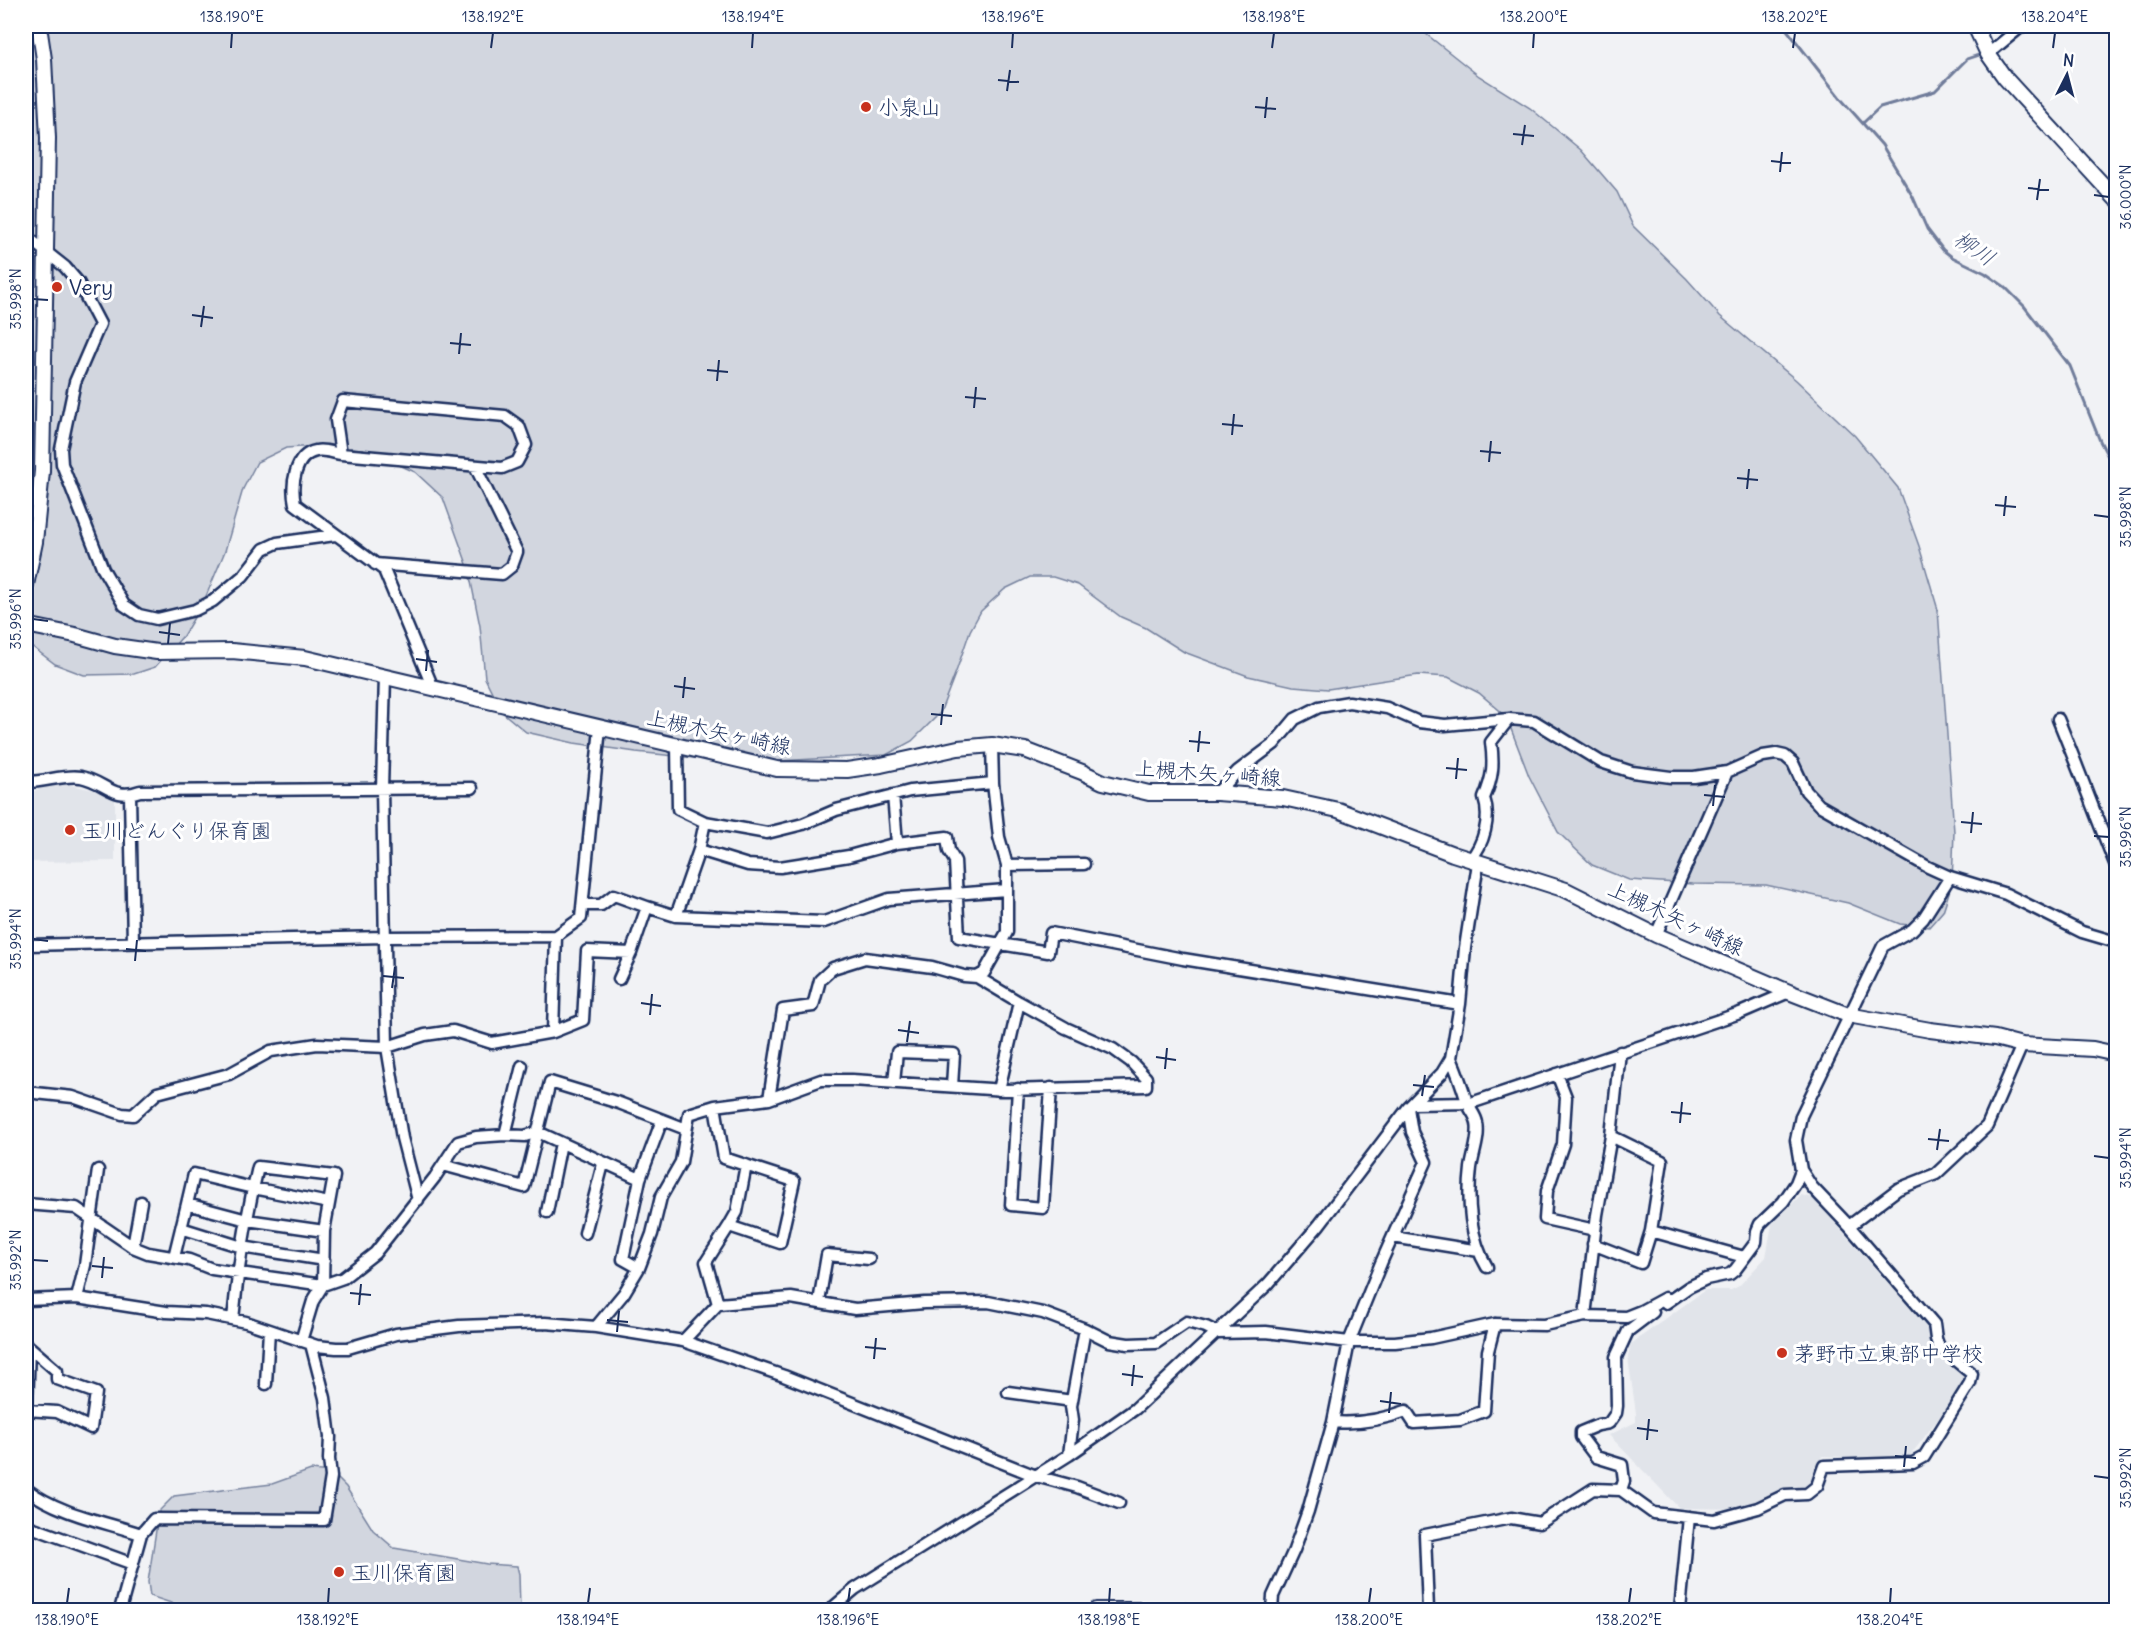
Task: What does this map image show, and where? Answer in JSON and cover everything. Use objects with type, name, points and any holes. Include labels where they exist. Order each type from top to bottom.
[{"type":"main road","points":[[26,585],[30,541],[42,471],[48,138],[44,59],[39,26]]},
{"type":"main road","points":[[1975,26],[1988,54],[2005,78],[2116,199]]},
{"type":"main road","name":"上槻木矢ヶ崎線","points":[[26,625],[115,646],[157,652],[232,651],[305,658],[777,769],[847,770],[958,748],[992,746],[1025,750],[1103,782],[1149,793],[1217,793],[1283,798],[1338,810],[1474,861],[1566,890],[1656,935],[1848,1015],[1930,1030],[1995,1038],[2022,1045],[2093,1049],[2116,1054]]},
{"type":"main road","points":[[1096,1611],[1182,1611]]},
{"type":"street","points":[[1988,54],[2022,26]]},
{"type":"street","points":[[26,236],[78,282],[100,324],[75,382],[61,449],[62,464],[103,569],[124,605],[139,615],[157,619],[195,610],[213,601],[243,576],[264,549],[277,543],[335,535]]},
{"type":"street","points":[[341,454],[336,420],[343,401],[506,416],[519,426],[526,445],[517,462],[502,468],[341,454],[317,450],[304,456],[294,476],[293,494],[296,504],[384,570],[433,688]]},
{"type":"street","points":[[374,564],[502,574],[512,566],[517,552],[475,466]]},
{"type":"street","points":[[385,676],[382,789],[387,1047],[402,1138],[418,1200]]},
{"type":"street","points":[[1217,793],[1239,771],[1274,744],[1295,719],[1319,707],[1348,702],[1372,704],[1388,708],[1419,722],[1445,725],[1509,719],[1534,721],[1601,762],[1632,772],[1671,777],[1694,777],[1727,772],[1763,756],[1776,754],[1785,756],[1793,763],[1806,791],[1819,805],[1928,867],[1950,877],[2006,894],[2082,932],[2116,942]]},
{"type":"street","points":[[830,1611],[855,1589],[1069,1455],[1135,1409],[1252,1301],[1312,1233],[1410,1106],[1442,1073],[1451,1058],[1460,1004],[1474,861],[1487,818],[1484,798],[1492,779],[1494,760],[1491,742],[1509,719]]},
{"type":"street","points":[[2058,719],[2085,782],[2100,828],[2116,866]]},
{"type":"street","points":[[26,945],[385,937],[556,936],[581,918],[584,905],[600,728]]},
{"type":"street","points":[[677,746],[678,809],[705,822],[767,833],[803,824],[836,810],[893,795],[932,788],[993,783]]},
{"type":"street","points":[[977,977],[984,973],[1006,932],[1007,864],[999,837],[993,783],[992,746]]},
{"type":"street","points":[[1656,935],[1727,772]]},
{"type":"street","points":[[26,780],[40,782],[81,777],[99,783],[120,795],[130,795],[140,791],[472,788]]},
{"type":"street","points":[[130,795],[133,943]]},
{"type":"street","points":[[893,795],[897,843]]},
{"type":"street","points":[[676,916],[699,850],[705,822]]},
{"type":"street","points":[[699,850],[748,865],[780,867],[849,856],[897,843],[946,837],[949,851],[955,861],[959,937],[1048,952],[1051,933],[1183,958],[1460,1004]]},
{"type":"street","points":[[1007,864],[1084,864]]},
{"type":"street","points":[[1428,1611],[1425,1535],[1510,1518],[1540,1523],[1593,1489],[1621,1490],[1653,1514],[1714,1520],[1758,1508],[1785,1495],[1807,1494],[1817,1486],[1824,1466],[1912,1463],[1924,1457],[1970,1383],[1972,1374],[1939,1347],[1934,1324],[1850,1226],[1812,1187],[1801,1170],[1796,1140],[1801,1116],[1883,946],[1912,930],[1923,919],[1950,877]]},
{"type":"street","points":[[584,905],[601,905],[614,895],[676,916],[824,922],[889,898],[1006,890]]},
{"type":"street","points":[[619,979],[632,953],[648,906]]},
{"type":"street","points":[[553,1032],[556,936]]},
{"type":"street","points":[[26,1092],[73,1097],[122,1114],[133,1115],[157,1093],[229,1074],[272,1051],[317,1044],[387,1047],[425,1035],[453,1031],[492,1043],[553,1032],[583,1020],[587,951],[632,953]]},
{"type":"street","points":[[596,1327],[624,1293],[639,1268],[652,1234],[661,1197],[681,1162],[689,1114],[715,1106],[769,1099],[821,1080],[999,1090],[1146,1086],[1146,1078],[1131,1062],[1113,1049],[1066,1028],[977,977],[964,976],[932,967],[865,958],[833,968],[820,980],[813,1005],[783,1010],[769,1099]]},
{"type":"street","points":[[1410,1106],[1467,1103],[1517,1089],[1740,1013],[1789,992]]},
{"type":"street","points":[[999,1090],[1019,1002]]},
{"type":"street","points":[[1850,1226],[1898,1189],[1936,1174],[1987,1126],[2022,1045]]},
{"type":"street","points":[[894,1083],[897,1052],[954,1054],[952,1086]]},
{"type":"street","points":[[1585,1316],[1595,1230],[1611,1136],[1620,1052]]},
{"type":"street","points":[[1451,1058],[1462,1083],[1467,1103],[1478,1122],[1470,1195],[1472,1229],[1487,1267]]},
{"type":"street","points":[[505,1135],[522,1066]]},
{"type":"street","points":[[1557,1074],[1566,1097],[1563,1144],[1547,1191],[1545,1220],[1595,1230]]},
{"type":"street","points":[[443,1165],[524,1187],[550,1082],[687,1129]]},
{"type":"street","points":[[1018,1089],[1011,1205],[1043,1208],[1051,1088]]},
{"type":"street","points":[[715,1106],[724,1158],[794,1181],[780,1243],[729,1226]]},
{"type":"street","points":[[1272,1611],[1272,1596],[1294,1550],[1333,1422],[1349,1342],[1426,1162],[1412,1131],[1410,1106]]},
{"type":"street","points":[[639,1268],[623,1259],[640,1179],[662,1120]]},
{"type":"street","points":[[26,1204],[76,1208],[133,1247],[148,1253],[189,1260],[212,1269],[323,1285],[343,1278],[375,1253],[418,1200],[458,1142],[476,1137],[525,1136],[538,1132],[603,1164],[640,1179]]},
{"type":"street","points":[[1593,1244],[1641,1263],[1651,1231],[1662,1161],[1611,1136]]},
{"type":"street","points":[[547,1212],[561,1143]]},
{"type":"street","points":[[585,1233],[603,1164]]},
{"type":"street","points":[[718,1304],[706,1262],[737,1212],[746,1165]]},
{"type":"street","points":[[120,1611],[141,1534],[154,1519],[324,1520],[331,1477],[330,1437],[325,1398],[306,1342],[313,1301],[323,1285],[324,1231],[334,1176],[258,1167],[237,1273],[233,1319]]},
{"type":"street","points":[[77,1298],[85,1265],[98,1170]]},
{"type":"street","points":[[1621,1490],[1624,1481],[1622,1465],[1596,1458],[1581,1437],[1581,1432],[1609,1423],[1616,1413],[1616,1357],[1628,1331],[1689,1287],[1706,1279],[1730,1274],[1756,1242],[1760,1224],[1784,1202],[1801,1170]]},
{"type":"street","points":[[174,1257],[194,1174],[329,1203]]},
{"type":"street","points":[[133,1247],[141,1202]]},
{"type":"street","points":[[187,1204],[247,1220],[324,1231]]},
{"type":"street","points":[[181,1228],[242,1247],[324,1260]]},
{"type":"street","points":[[1651,1231],[1744,1257]]},
{"type":"street","points":[[1393,1237],[1479,1251]]},
{"type":"street","points":[[819,1302],[827,1255],[869,1259]]},
{"type":"street","points":[[26,1300],[77,1298],[166,1312],[206,1314],[233,1319],[306,1342],[336,1348],[348,1348],[396,1334],[491,1324],[545,1323],[596,1327],[683,1341],[784,1376],[1036,1476],[1077,1487],[1119,1503]]},
{"type":"street","points":[[683,1341],[718,1304],[791,1298],[855,1309],[924,1303],[988,1302],[1043,1313],[1109,1341],[1128,1344],[1156,1343],[1187,1322],[1218,1333],[1266,1332],[1349,1342],[1395,1342],[1431,1338],[1496,1324],[1544,1325],[1585,1316],[1626,1317],[1665,1298],[1670,1300]]},
{"type":"street","points":[[1333,1422],[1352,1424],[1388,1418],[1406,1411],[1414,1423],[1460,1420],[1484,1411],[1488,1351],[1496,1324]]},
{"type":"street","points":[[1069,1455],[1073,1420],[1072,1401],[1085,1329]]},
{"type":"street","points":[[266,1384],[270,1330]]},
{"type":"street","points":[[27,1345],[57,1371],[57,1378],[96,1393],[91,1428],[57,1412],[26,1410],[27,1345]]},
{"type":"street","points":[[1008,1392],[1072,1401]]},
{"type":"street","points":[[26,1489],[37,1497],[98,1523],[118,1526],[141,1534]]},
{"type":"street","points":[[1680,1611],[1689,1517]]},
{"type":"street","points":[[31,1527],[133,1564]]},
{"type":"shaded area","points":[[26,26],[1416,26],[1479,76],[1530,108],[1581,150],[1617,192],[1633,226],[1687,279],[1720,316],[1796,380],[1855,436],[1898,488],[1919,546],[1938,610],[1954,832],[1952,883],[1943,911],[1929,927],[1900,924],[1848,903],[1766,885],[1629,880],[1592,865],[1558,832],[1529,776],[1506,716],[1479,693],[1448,677],[1418,675],[1328,689],[1293,686],[1248,676],[1184,652],[1146,628],[1121,617],[1078,585],[1053,577],[1030,577],[1005,589],[981,611],[970,631],[940,713],[912,741],[886,755],[743,763],[636,752],[574,743],[526,732],[502,712],[485,678],[480,626],[468,567],[443,498],[415,472],[363,449],[317,446],[286,448],[257,462],[243,489],[225,551],[204,601],[183,636],[155,667],[134,674],[84,675],[55,664],[26,642]]},
{"type":"shaded area","name":"玉川どんぐり保育園","points":[[66,784],[94,790],[115,799],[115,861],[26,862],[26,795],[41,788]]},
{"type":"shaded area","name":"茅野市立東部中学校","points":[[1801,1195],[1813,1198],[1929,1330],[1937,1357],[1962,1375],[1965,1380],[1910,1456],[1899,1460],[1822,1456],[1815,1484],[1806,1489],[1781,1490],[1745,1509],[1679,1508],[1609,1435],[1636,1422],[1628,1358],[1631,1344],[1705,1290],[1731,1290],[1739,1286],[1766,1257],[1772,1224]]},
{"type":"shaded area","points":[[311,1470],[331,1472],[346,1487],[373,1530],[394,1548],[487,1564],[517,1566],[520,1610],[216,1610],[171,1603],[150,1596],[148,1582],[159,1511],[174,1496],[272,1484]]},
{"type":"waterway","name":"柳川","points":[[1784,26],[1841,99],[1882,145],[1913,197],[1927,229],[1943,250],[2005,287],[2024,306],[2070,366],[2100,441],[2116,472]]},
{"type":"waterway","points":[[1992,43],[2013,26]]},
{"type":"waterway","points":[[1863,123],[1880,107],[1935,91],[1967,59],[1979,55]]},
{"type":"place","name":"小泉山","points":[[866,107]]},
{"type":"place","name":"Very","points":[[57,287]]},
{"type":"place","name":"玉川どんぐり保育園","points":[[70,830]]},
{"type":"place","name":"茅野市立東部中学校","points":[[1782,1353]]},
{"type":"place","name":"玉川保育園","points":[[339,1572]]}]
